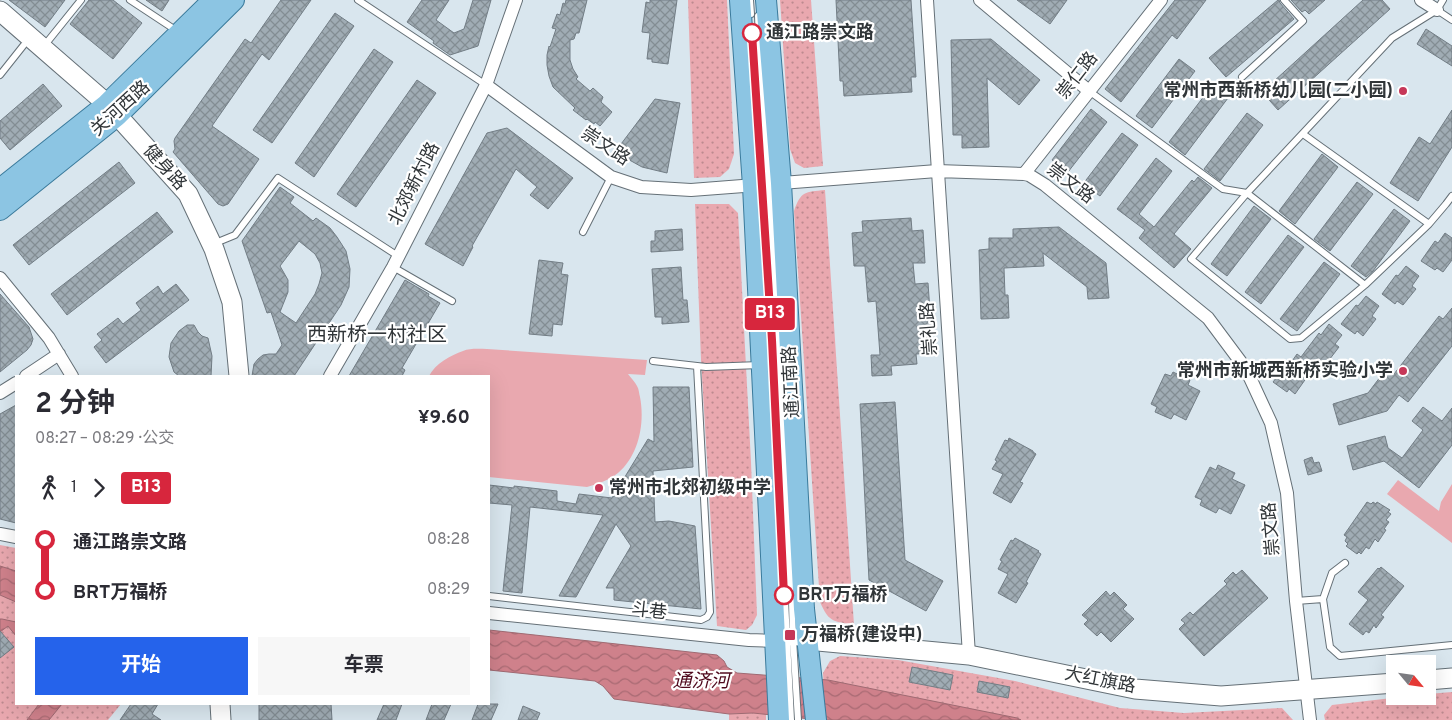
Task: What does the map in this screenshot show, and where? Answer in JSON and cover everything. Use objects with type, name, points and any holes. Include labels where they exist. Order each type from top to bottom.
[{"type":"main road","name":"关河西路","points":[[0,189],[107,114],[180,33],[213,0]]},
{"type":"main road","name":"关河西路","points":[[0,210],[234,0]]},
{"type":"main road","name":"通江南路","points":[[740,0],[764,185],[792,670]]},
{"type":"main road","name":"通江南路","points":[[766,0],[761,365],[792,670]]},
{"type":"main road","name":"健身路","points":[[0,11],[43,48],[188,194],[212,244],[232,302],[239,375]]},
{"type":"main road","name":"健身路","points":[[0,26],[107,114],[178,201],[204,256],[222,308],[229,375]]},
{"type":"main road","name":"大红旗路","points":[[790,640],[969,655],[1135,689],[1221,696],[1386,684]]},
{"type":"main road","points":[[787,720],[792,670]]},
{"type":"main road","points":[[792,670],[816,720]]},
{"type":"main road","points":[[1436,679],[1452,678]]},
{"type":"main road","points":[[208,705],[209,720]]},
{"type":"main road","points":[[220,705],[221,720]]},
{"type":"street","name":"北郊新村路","points":[[331,375],[395,261],[486,85],[516,0]]},
{"type":"street","name":"崇礼路","points":[[927,0],[969,655]]},
{"type":"street","points":[[980,0],[1089,91]]},
{"type":"street","name":"崇仁路","points":[[1024,174],[1161,0]]},
{"type":"street","points":[[1421,0],[1440,5]]},
{"type":"street","name":"崇文路","points":[[486,85],[611,177],[641,187],[691,190],[937,171],[1024,174],[1045,185],[1208,318],[1246,369],[1271,424],[1287,493],[1296,601],[1310,720]]},
{"type":"street","points":[[0,278],[49,338],[71,375]]},
{"type":"street","points":[[28,375],[59,354]]},
{"type":"street","points":[[0,393],[15,384]]},
{"type":"street","points":[[0,534],[15,537]]},
{"type":"street","name":"斗巷","points":[[490,613],[790,640]]},
{"type":"lane","points":[[43,48],[81,0]]},
{"type":"lane","points":[[130,0],[180,33]]},
{"type":"lane","points":[[358,0],[486,85]]},
{"type":"lane","points":[[750,0],[760,166]]},
{"type":"lane","points":[[757,0],[764,185]]},
{"type":"lane","points":[[1242,77],[1303,21],[1284,0]]},
{"type":"lane","points":[[1452,20],[1440,5],[1392,38],[1247,193],[1191,259],[1290,339],[1301,338],[1365,285],[1449,206],[1452,196]]},
{"type":"lane","points":[[0,75],[23,46]]},
{"type":"lane","points":[[1089,91],[1222,189],[1247,193],[1365,285]]},
{"type":"lane","points":[[1303,134],[1429,224]]},
{"type":"lane","points":[[583,232],[611,177]]},
{"type":"lane","points":[[212,244],[235,235],[278,178],[452,301]]},
{"type":"lane","points":[[764,224],[790,640]]},
{"type":"lane","points":[[653,361],[706,367],[761,365]]},
{"type":"lane","points":[[490,596],[700,620],[707,617],[710,612],[697,366]]},
{"type":"lane","points":[[1345,563],[1332,573],[1323,599],[1330,647],[1340,656],[1452,645]]},
{"type":"lane","points":[[1296,601],[1323,599]]},
{"type":"shaded area","points":[[688,0],[727,0],[734,154],[729,169],[720,177],[694,178]]},
{"type":"shaded area","points":[[780,0],[811,0],[823,166],[804,168],[795,163],[790,149]]},
{"type":"shaded area","points":[[825,190],[854,625],[832,620],[820,602],[794,211],[802,196],[808,192]]},
{"type":"shaded area","points":[[695,204],[729,204],[738,213],[757,615],[752,625],[746,630],[717,626],[701,360]]},
{"type":"shaded area","points":[[475,349],[647,360],[645,375],[628,374],[638,389],[642,417],[636,448],[625,466],[611,478],[587,487],[490,477],[490,375],[430,375],[444,360],[463,351]]},
{"type":"shaded area","points":[[1398,480],[1439,511],[1441,502],[1452,484],[1452,543],[1387,494]]},
{"type":"shaded area","points":[[0,545],[15,548],[15,705],[120,705],[108,720],[0,720]]},
{"type":"shaded area","points":[[840,656],[898,660],[1015,681],[1120,708],[1184,713],[1282,708],[1293,720],[826,720],[823,673],[830,661]]},
{"type":"shaded area","points":[[1452,692],[1452,720],[1325,720],[1324,715],[1332,705],[1386,699],[1386,705],[1436,705],[1436,693]]},
{"type":"shaded area","points":[[729,714],[766,714],[766,720],[729,720]]},
{"type":"water","points":[[0,566],[15,571],[15,602],[0,595]]},
{"type":"water","points":[[0,619],[15,622],[15,635],[8,626],[0,632]]},
{"type":"water","name":"通济河","points":[[490,630],[717,655],[724,661],[727,667],[737,673],[828,680],[1021,720],[820,720],[753,713],[729,714],[614,699],[603,686],[595,681],[490,670]]},
{"type":"water","points":[[38,705],[61,705],[49,720],[27,720]]},
{"type":"building","points":[[9,0],[65,0],[45,27]]},
{"type":"building","points":[[89,0],[113,0],[142,23],[113,59],[70,24]]},
{"type":"building","points":[[146,0],[169,0],[162,11]]},
{"type":"building","points":[[281,0],[311,0],[269,60],[262,54],[212,126],[259,159],[228,204],[223,206],[218,204],[173,152],[175,149],[174,141],[245,39],[251,43]]},
{"type":"building","points":[[422,0],[449,0],[436,20],[454,33],[464,29],[473,0],[491,0],[478,46],[450,55],[407,22]]},
{"type":"building","points":[[566,0],[587,0],[579,33],[576,33],[574,39],[570,40],[570,60],[578,77],[576,79],[590,91],[593,88],[603,97],[601,102],[612,112],[600,126],[595,122],[594,124],[586,120],[573,110],[575,108],[553,87],[549,76],[547,55],[556,29],[552,28],[557,14],[560,15],[563,3],[565,4]]},
{"type":"building","points":[[650,0],[677,0],[668,64],[652,62],[652,59],[647,59],[650,33],[642,32],[646,2],[650,3]]},
{"type":"building","points":[[836,0],[911,0],[916,77],[911,77],[912,92],[844,96],[843,81],[840,81]]},
{"type":"building","points":[[1017,0],[1067,0],[1050,24]]},
{"type":"building","points":[[1175,0],[1206,0],[1177,39],[1172,35],[1121,102],[1105,89]]},
{"type":"building","points":[[1278,0],[1294,19],[1226,77],[1209,58]]},
{"type":"building","points":[[1291,0],[1325,0],[1309,14],[1305,10],[1302,12]]},
{"type":"building","points":[[1363,0],[1382,0],[1390,9],[1278,110],[1262,92]]},
{"type":"building","points":[[335,13],[354,26],[272,143],[253,130]]},
{"type":"building","points":[[1426,29],[1452,46],[1452,66],[1417,44]]},
{"type":"building","points":[[991,39],[1040,80],[1019,105],[987,78],[989,147],[962,148],[962,135],[953,135],[951,40]]},
{"type":"building","points":[[374,49],[393,62],[314,177],[295,163]]},
{"type":"building","points":[[1179,59],[1195,71],[1152,128],[1136,116]]},
{"type":"building","points":[[417,80],[436,93],[356,207],[337,194]]},
{"type":"building","points":[[43,84],[62,106],[10,150],[0,138],[0,121]]},
{"type":"building","points":[[1211,87],[1214,87],[1228,98],[1185,155],[1169,142]]},
{"type":"building","points":[[655,99],[680,103],[667,173],[642,167],[615,152]]},
{"type":"building","points":[[1091,109],[1107,122],[1068,172],[1052,160]]},
{"type":"building","points":[[1452,110],[1452,147],[1418,201],[1390,183],[1419,137],[1430,144]]},
{"type":"building","points":[[1247,113],[1263,125],[1220,181],[1204,169]]},
{"type":"building","points":[[507,128],[573,178],[548,209],[530,195],[537,187],[516,169],[472,246],[463,266],[425,244],[487,133]]},
{"type":"building","points":[[1122,133],[1138,145],[1100,196],[1083,184]]},
{"type":"building","points":[[1322,154],[1338,167],[1295,224],[1279,211]]},
{"type":"building","points":[[1156,158],[1172,171],[1139,214],[1154,227],[1192,180],[1194,182],[1198,177],[1212,188],[1174,234],[1191,249],[1174,268],[1139,238],[1145,230],[1117,209]]},
{"type":"building","points":[[119,162],[135,183],[29,265],[13,245]]},
{"type":"building","points":[[1357,182],[1373,194],[1330,251],[1314,239]]},
{"type":"building","points":[[280,187],[294,197],[290,203],[313,221],[316,218],[330,228],[337,237],[346,251],[350,269],[349,287],[341,305],[295,375],[252,375],[254,364],[258,359],[263,355],[276,354],[282,345],[271,312],[267,313],[242,241]],"holes":[[[299,241],[315,254],[320,263],[322,273],[319,284],[315,294],[296,323],[280,312],[288,292],[288,280],[280,266]]]},
{"type":"building","points":[[1254,206],[1271,219],[1227,276],[1211,264]]},
{"type":"building","points":[[1394,209],[1410,221],[1373,271],[1366,277],[1351,266]]},
{"type":"building","points":[[157,212],[173,232],[67,315],[51,294]]},
{"type":"building","points":[[911,218],[912,231],[923,230],[925,263],[913,263],[915,284],[928,283],[933,353],[916,354],[917,364],[891,366],[892,375],[872,376],[871,355],[880,355],[876,301],[868,302],[865,266],[854,266],[852,233],[863,232],[862,221]]},
{"type":"building","points":[[1059,227],[1106,263],[1109,298],[1088,299],[1087,287],[1043,253],[1044,266],[1004,268],[1005,295],[1008,295],[1009,318],[981,319],[979,250],[989,249],[989,238],[1013,238],[1013,229]]},
{"type":"building","points":[[682,229],[683,250],[651,252],[651,241],[655,241],[655,231]]},
{"type":"building","points":[[1445,233],[1452,238],[1452,260],[1443,272],[1437,268],[1435,270],[1421,261],[1435,241],[1438,243]]},
{"type":"building","points":[[1288,235],[1304,247],[1261,304],[1245,292]]},
{"type":"building","points":[[539,260],[563,263],[561,274],[568,275],[562,325],[553,324],[552,336],[529,334]]},
{"type":"building","points":[[1324,262],[1340,274],[1297,331],[1280,319]]},
{"type":"building","points":[[1406,266],[1419,276],[1412,286],[1416,289],[1403,305],[1397,301],[1395,304],[1382,294],[1396,275],[1398,276]]},
{"type":"building","points":[[681,267],[683,300],[687,300],[689,322],[662,324],[662,317],[655,317],[652,269]]},
{"type":"building","points":[[405,280],[440,303],[402,368],[405,370],[402,375],[350,375]]},
{"type":"building","points":[[176,284],[189,300],[106,363],[94,347],[102,340],[97,334],[118,318],[123,324],[141,310],[136,303],[158,286],[163,294]]},
{"type":"building","points":[[0,294],[29,327],[33,339],[27,350],[0,372]]},
{"type":"building","points":[[1366,296],[1379,306],[1372,316],[1376,319],[1363,336],[1357,331],[1355,334],[1341,324]]},
{"type":"building","points":[[1452,308],[1452,346],[1408,402],[1399,395],[1387,411],[1339,425],[1333,404],[1368,393],[1387,368],[1394,374],[1439,316],[1443,319]]},
{"type":"building","points":[[1329,324],[1342,335],[1335,344],[1339,347],[1326,364],[1314,359],[1303,374],[1307,377],[1295,394],[1289,389],[1287,392],[1273,382],[1297,354],[1301,357],[1319,333],[1321,335]]},
{"type":"building","points":[[187,325],[194,325],[202,336],[208,338],[212,356],[211,375],[178,375],[174,372],[169,357],[171,343],[179,331]]},
{"type":"building","points":[[1173,372],[1190,380],[1188,385],[1200,391],[1186,420],[1174,414],[1171,419],[1155,412],[1157,407],[1151,404],[1165,374],[1171,376]]},
{"type":"building","points":[[653,387],[689,387],[693,467],[653,471],[655,522],[669,521],[695,526],[701,609],[614,600],[614,588],[606,588],[631,546],[616,524],[576,597],[559,596],[603,515],[530,507],[522,593],[503,591],[512,505],[490,503],[490,485],[557,491],[557,501],[576,504],[579,494],[612,498],[648,439],[654,442]]},
{"type":"building","points":[[895,402],[905,560],[943,581],[926,611],[869,580],[860,404]]},
{"type":"building","points":[[15,406],[15,523],[0,519],[0,414]]},
{"type":"building","points":[[1423,407],[1442,421],[1452,408],[1452,445],[1419,488],[1384,461],[1353,470],[1347,446],[1385,436],[1388,448],[1402,458],[1423,430],[1412,421]]},
{"type":"building","points":[[1009,438],[1036,454],[1020,482],[1023,483],[1011,503],[993,493],[1003,474],[992,469],[1005,440],[1008,441]]},
{"type":"building","points":[[1312,457],[1314,463],[1319,462],[1322,471],[1308,475],[1304,460]]},
{"type":"building","points":[[1218,465],[1235,473],[1232,479],[1245,485],[1231,514],[1219,508],[1216,513],[1200,505],[1202,500],[1195,497],[1210,467],[1216,470]]},
{"type":"building","points":[[1367,502],[1376,504],[1377,502],[1390,510],[1388,512],[1391,514],[1386,520],[1389,522],[1384,529],[1386,530],[1378,542],[1375,539],[1369,549],[1366,547],[1361,554],[1359,552],[1357,554],[1346,546],[1348,544],[1345,541],[1347,537],[1344,535]]},
{"type":"building","points":[[1015,538],[1039,551],[1041,554],[1026,582],[1028,583],[1016,603],[998,593],[1008,574],[998,569],[1002,561],[1000,560],[1011,540],[1013,541]]},
{"type":"building","points":[[1381,567],[1404,586],[1381,615],[1384,617],[1376,628],[1374,625],[1369,633],[1366,631],[1363,635],[1349,624],[1368,600],[1358,592],[1378,568]]},
{"type":"building","points":[[1242,570],[1268,598],[1204,656],[1179,629],[1185,623],[1181,620],[1190,612],[1193,615],[1227,584],[1224,581],[1233,572],[1236,575]]},
{"type":"building","points":[[1106,591],[1110,596],[1114,592],[1127,605],[1123,609],[1134,619],[1111,642],[1101,632],[1097,636],[1084,624],[1088,620],[1082,615]]},
{"type":"building","points":[[0,631],[14,647],[0,658]]},
{"type":"building","points":[[912,667],[953,675],[950,690],[909,682]]},
{"type":"building","points":[[979,681],[1010,687],[1008,698],[977,692]]},
{"type":"building","points":[[498,704],[491,720],[472,720],[478,705]]},
{"type":"building","points":[[130,705],[157,705],[152,714],[161,720],[120,720]]},
{"type":"building","points":[[259,705],[331,705],[332,720],[259,720]]},
{"type":"building","points":[[384,705],[402,705],[396,720],[377,720]]},
{"type":"building","points":[[432,705],[451,705],[444,720],[426,720]]},
{"type":"building","points":[[523,706],[540,713],[537,720],[518,720]]},
{"type":"bus line","name":"B13","points":[[752,33],[772,340],[784,595]]},
{"type":"place","name":"通江路崇文路","points":[[752,33]]},
{"type":"place","name":"常州市西新桥幼儿园(二小园)","points":[[1403,91]]},
{"type":"place","name":"常州市新城·西新桥实验小学","points":[[1403,371]]},
{"type":"place","name":"常州市北郊初级中学","points":[[599,488]]},
{"type":"place","name":"BRT万福桥","points":[[784,595]]},
{"type":"place","name":"万福桥(建设中)","points":[[790,635]]},
{"type":"district","name":"西新桥一村社区","points":[[377,336]]}]
